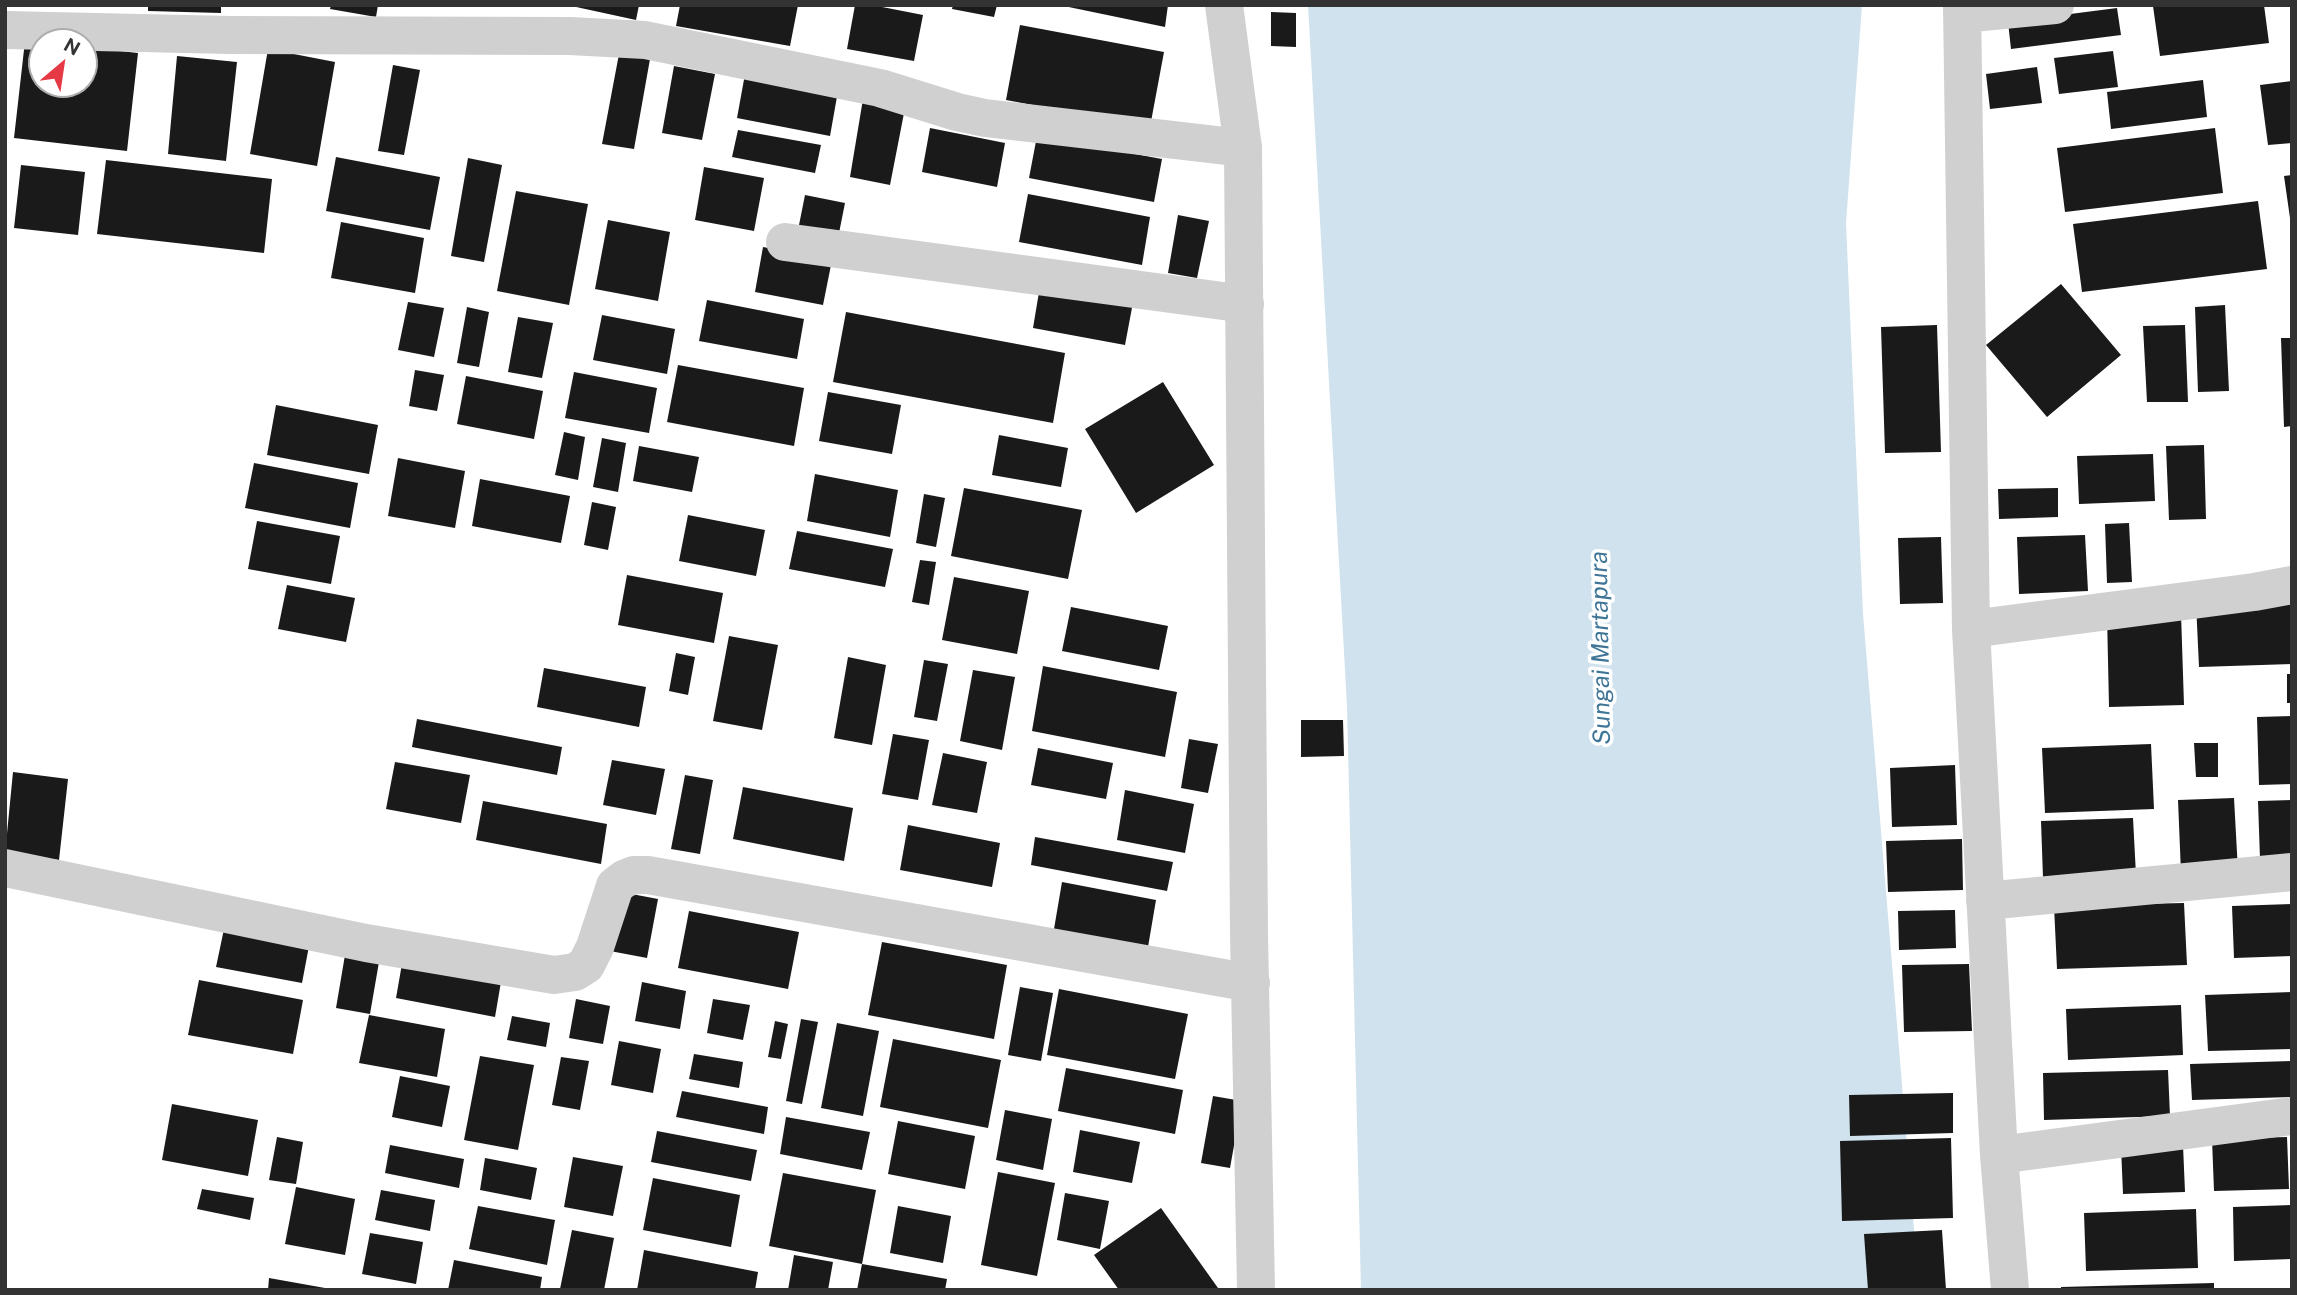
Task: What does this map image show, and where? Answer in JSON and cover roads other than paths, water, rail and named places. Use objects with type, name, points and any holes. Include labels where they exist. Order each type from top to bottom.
[{"type":"street","points":[[1224,5],[1243,148],[1256,1290]]},
{"type":"street","points":[[2010,1290],[1999,1155],[1971,629],[1962,10],[2055,5]]},
{"type":"street","points":[[5,30],[231,35],[570,36],[645,40],[880,88],[985,118],[1243,148]]},
{"type":"street","points":[[785,242],[1245,304]]},
{"type":"street","points":[[1971,629],[2254,592],[2292,584]]},
{"type":"street","points":[[5,868],[366,943],[554,975],[575,972],[586,965],[595,947],[615,886],[624,879],[648,875],[1251,983]]},
{"type":"street","points":[[1985,901],[2292,872]]},
{"type":"street","points":[[1999,1155],[2292,1116]]},
{"type":"water","name":"Sungai Martapura","points":[[1308,5],[1862,5],[1846,223],[1863,614],[1919,1290],[1361,1290],[1347,706]]}]
